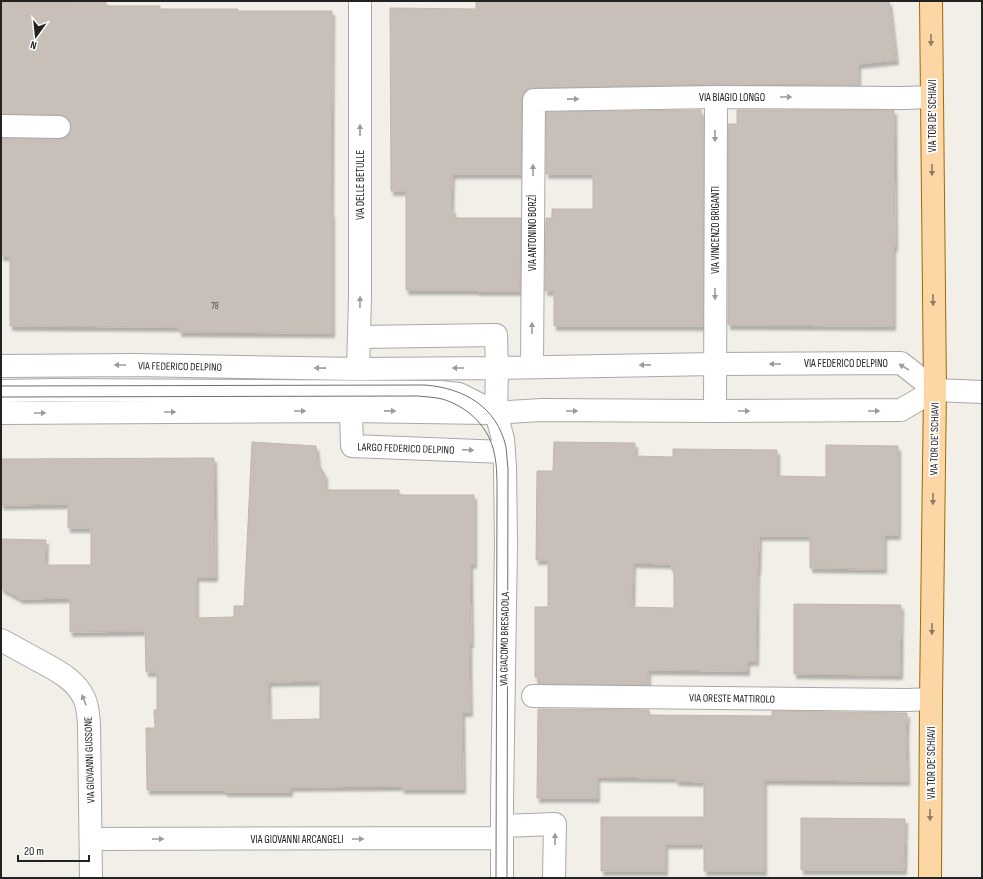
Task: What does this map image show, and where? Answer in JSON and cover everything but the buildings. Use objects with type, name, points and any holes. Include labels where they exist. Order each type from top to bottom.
[{"type":"main road","name":"VIA TOR DE' SCHIAVI","points":[[930,878],[935,390],[931,1]]},
{"type":"street","name":"VIA DELLE BETULLE","points":[[358,368],[360,1]]},
{"type":"street","name":"VIA BIAGIO LONGO","points":[[534,100],[716,96],[931,97]]},
{"type":"street","name":"VIA VINCENZO BRIGANTI","points":[[715,364],[716,96]]},
{"type":"street","name":"VIA ANTONINO BORZÌ","points":[[532,367],[534,100]]},
{"type":"street","points":[[1,126],[59,127]]},
{"type":"street","points":[[359,336],[496,335],[496,413],[502,433],[504,452]]},
{"type":"street","name":"VIA FEDERICO DELPINO","points":[[532,367],[900,363],[935,390]]},
{"type":"street","points":[[715,364],[715,411]]},
{"type":"street","name":"VIA FEDERICO DELPINO","points":[[1,366],[134,365],[358,368]]},
{"type":"street","points":[[358,368],[532,367]]},
{"type":"street","points":[[1,391],[72,390],[353,401],[496,413],[533,411],[901,410],[935,390],[982,392]]},
{"type":"street","points":[[1,413],[353,401]]},
{"type":"street","name":"LARGO FEDERICO DELPINO","points":[[353,401],[352,446],[504,452]]},
{"type":"street","name":"VIA GIACOMO BRESADOLA","points":[[502,878],[506,543],[504,452]]},
{"type":"street","name":"VIA GIOVANNI GUSSONE","points":[[1,640],[56,670],[67,678],[80,691],[85,699],[89,723],[91,878]]},
{"type":"street","name":"VIA ORESTE MATTIROLO","points":[[533,696],[892,700],[931,699]]},
{"type":"street","name":"VIA GIOVANNI ARCANGELI","points":[[91,840],[502,832],[555,824],[554,878]]},
{"type":"tram line","points":[[1,386],[425,385],[453,390],[465,395],[477,402],[487,411],[502,433],[506,447],[508,469],[507,878]]},
{"type":"tram line","points":[[1,397],[418,396],[439,398],[451,402],[467,411],[474,417],[490,439],[494,453],[497,475],[496,878]]}]
